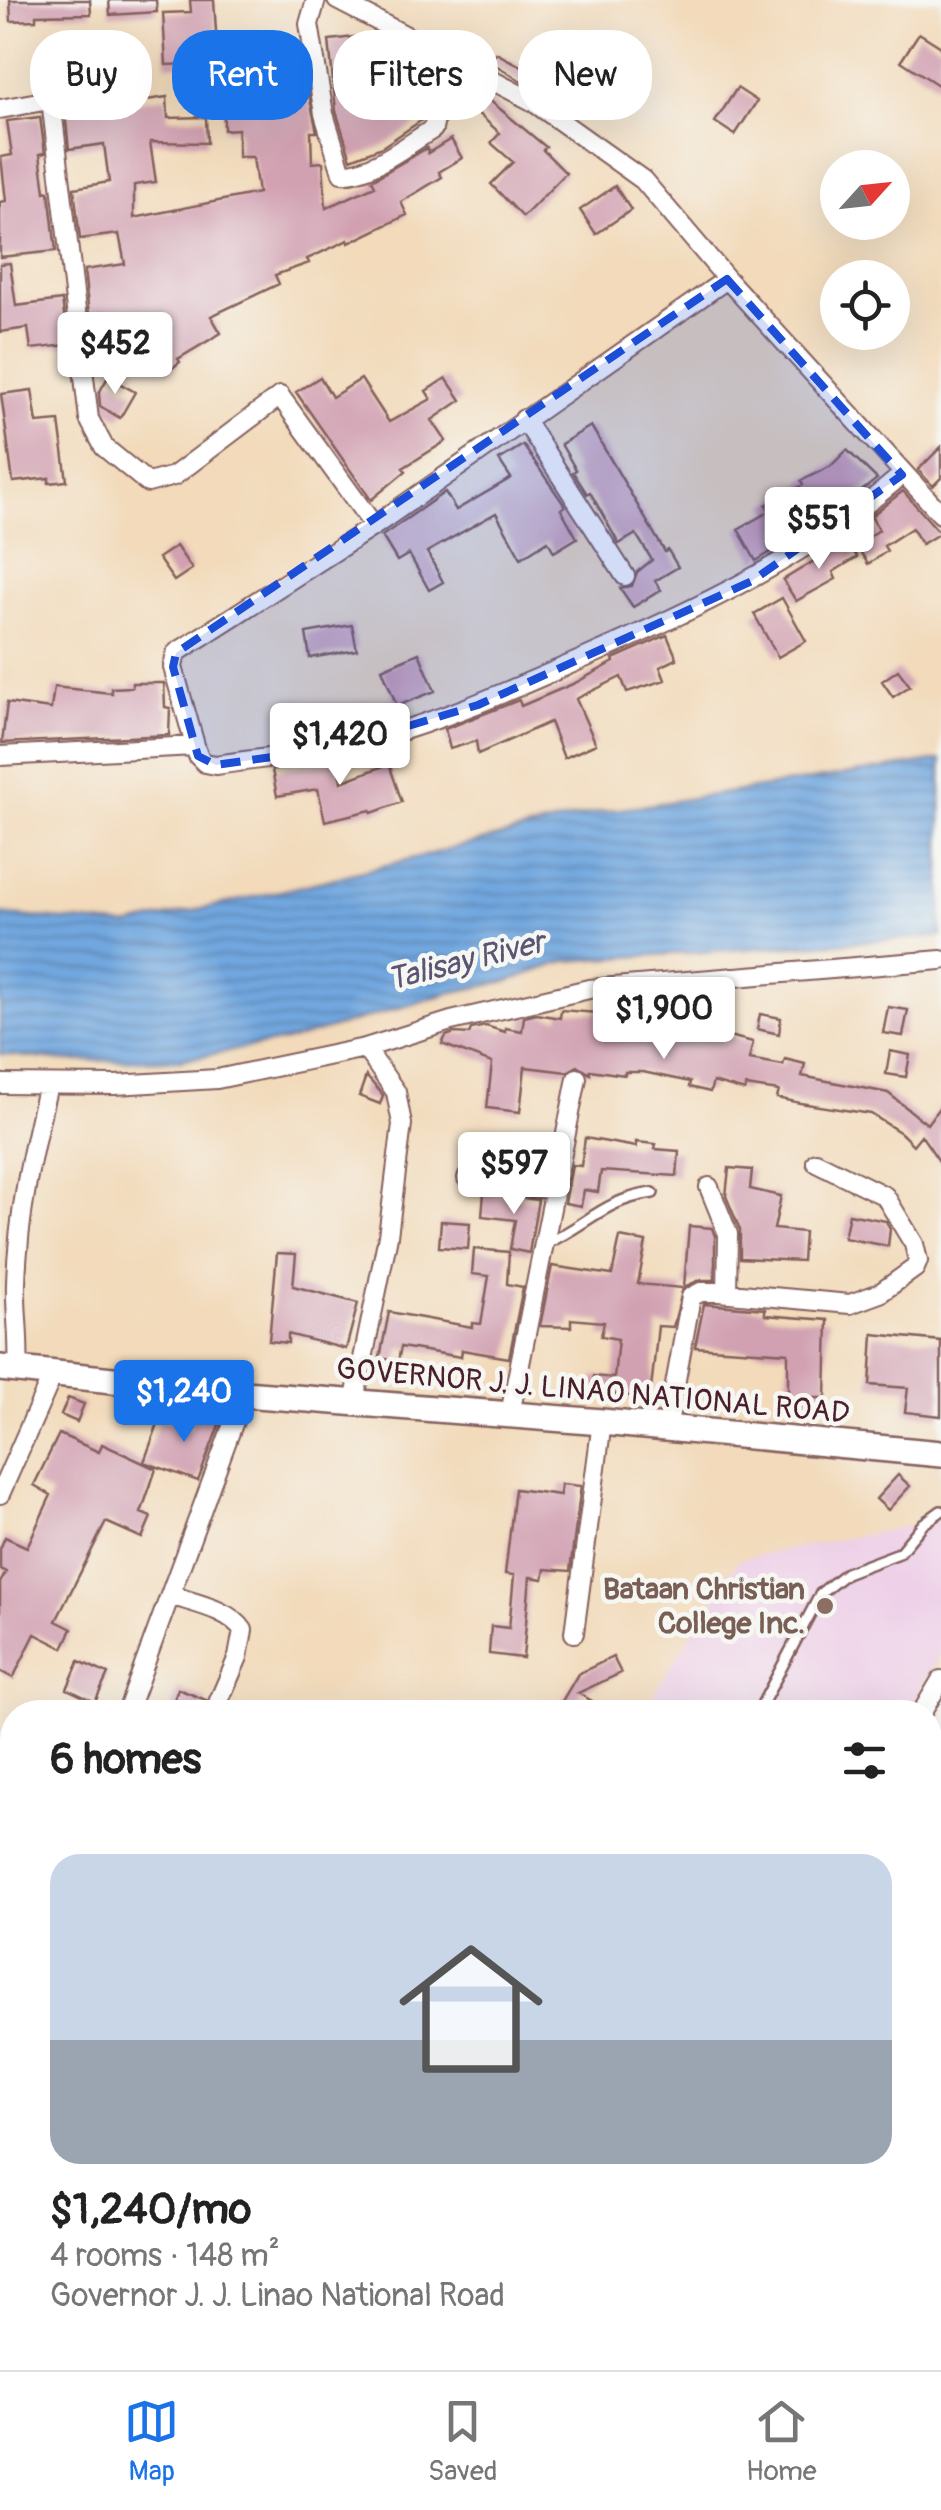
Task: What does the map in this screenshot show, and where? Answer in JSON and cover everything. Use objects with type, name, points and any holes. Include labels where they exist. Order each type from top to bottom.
[{"type":"main road","name":"GOVERNOR J. J. LINAO NATIONAL ROAD","points":[[9,1368],[244,1394],[941,1454]]},
{"type":"street","points":[[316,0],[309,24],[324,114],[342,172],[350,174],[370,167],[432,130],[435,120]]},
{"type":"street","points":[[337,0],[395,30]]},
{"type":"street","points":[[498,83],[532,101],[642,180],[902,475],[941,514]]},
{"type":"street","points":[[0,109],[30,104]]},
{"type":"street","points":[[53,120],[90,419],[104,447],[148,484],[174,476],[280,396],[374,526]]},
{"type":"street","points":[[727,279],[374,526],[176,653],[173,667],[198,756],[205,763],[216,765],[335,748],[382,737],[478,705],[752,581],[831,531],[902,475]]},
{"type":"street","points":[[524,419],[625,576]]},
{"type":"street","points":[[0,756],[195,746]]},
{"type":"street","points":[[0,1084],[168,1084],[216,1078],[366,1048],[451,1022],[589,989],[941,960]]},
{"type":"street","points":[[354,1403],[388,1236],[402,1124],[396,1092],[366,1048]]},
{"type":"street","points":[[510,1414],[578,1078]]},
{"type":"street","points":[[9,1368],[20,1338],[16,1287],[23,1200],[48,1085]]},
{"type":"street","points":[[667,1429],[691,1297],[701,1292],[728,1293],[850,1304],[880,1294],[915,1268],[918,1261],[914,1244],[885,1196],[816,1162]]},
{"type":"street","points":[[467,1178],[555,1190]]},
{"type":"street","points":[[709,1186],[728,1234],[728,1293]]},
{"type":"street","points":[[0,1494],[54,1372]]},
{"type":"street","points":[[131,1700],[244,1394]]},
{"type":"street","points":[[574,1633],[602,1422]]},
{"type":"street","points":[[170,1596],[215,1610],[237,1621],[243,1630],[238,1657],[219,1700]]},
{"type":"lane","points":[[544,1244],[571,1231],[607,1205],[626,1196],[653,1192]]},
{"type":"lane","points":[[764,1700],[821,1593],[846,1572],[899,1553],[923,1524],[941,1511]]},
{"type":"highlighted area","points":[[727,279],[902,475],[752,581],[478,705],[335,748],[216,765],[198,756],[173,667],[176,653]]},
{"type":"shaded area","name":"Bataan Christian College Inc.","points":[[941,1520],[941,1652],[915,1700],[650,1700],[739,1559]]},
{"type":"water","name":"Talisay River","points":[[941,760],[941,936],[565,961],[506,982],[452,992],[296,1039],[180,1060],[66,1061],[0,1054],[0,914],[126,926],[590,814]]},
{"type":"building","points":[[10,0],[90,0],[91,14],[36,15],[36,20],[11,21]]},
{"type":"building","points":[[109,0],[156,0],[157,12],[110,15]]},
{"type":"building","points":[[190,0],[214,0],[216,30],[172,30],[172,65],[166,65],[163,13],[191,12]]},
{"type":"building","points":[[919,33],[941,47],[941,87],[901,61]]},
{"type":"building","points":[[329,40],[333,40],[333,81]]},
{"type":"building","points":[[498,54],[518,65],[518,79],[498,66]]},
{"type":"building","points":[[737,88],[757,101],[735,135],[715,122]]},
{"type":"building","points":[[167,97],[168,118],[206,120],[207,143],[150,142],[156,182],[134,185],[134,218],[258,193],[253,157],[238,157],[238,129],[224,130],[224,120],[313,120],[313,113],[317,132],[311,132],[312,163],[323,162],[326,208],[375,186],[372,180],[427,148],[428,153],[451,139],[462,158],[439,172],[442,177],[401,202],[407,215],[307,259],[309,263],[275,275],[279,284],[211,316],[221,333],[178,359],[180,362],[167,372],[155,355],[150,359],[146,353],[100,360],[97,341],[92,341],[84,270],[125,264],[119,234],[80,239],[74,188],[109,182],[104,144],[69,149],[66,120],[152,120],[152,99]]},
{"type":"building","points":[[498,107],[546,147],[543,150],[566,173],[523,217],[491,184],[513,162],[491,143],[500,133],[485,120],[498,120]]},
{"type":"building","points":[[40,120],[45,153],[40,154],[56,251],[0,257],[0,202],[6,201],[1,157],[12,155],[7,121]]},
{"type":"building","points":[[339,120],[422,120],[382,147],[351,159]]},
{"type":"building","points":[[615,186],[631,210],[596,234],[580,210]]},
{"type":"building","points":[[10,263],[16,306],[62,300],[68,345],[31,349],[28,328],[0,332],[0,264]]},
{"type":"building","points":[[108,377],[135,392],[120,418],[100,406],[99,393]]},
{"type":"building","points":[[320,377],[332,397],[361,379],[389,422],[431,399],[426,391],[446,378],[461,400],[432,420],[446,441],[403,468],[406,471],[371,500],[296,392]]},
{"type":"building","points":[[32,390],[37,423],[59,421],[67,481],[49,483],[49,478],[13,482],[1,394]]},
{"type":"building","points":[[591,426],[665,552],[668,550],[678,567],[655,581],[661,590],[633,607],[620,588],[632,586],[637,572],[652,560],[636,534],[619,544],[590,492],[587,494],[573,472],[576,470],[561,444]]},
{"type":"building","points":[[523,445],[565,506],[561,509],[577,538],[554,552],[548,541],[521,558],[496,513],[427,552],[443,582],[429,590],[409,554],[397,561],[382,536],[445,492],[456,510],[511,478],[499,460]]},
{"type":"building","points":[[941,447],[941,478],[933,486],[918,470]]},
{"type":"building","points":[[847,450],[877,479],[828,512],[830,515],[820,522],[756,561],[738,529],[770,511],[766,505],[831,466]]},
{"type":"building","points":[[903,491],[940,533],[922,544],[912,528],[884,546],[887,551],[868,564],[856,545],[879,530],[871,516]]},
{"type":"building","points":[[847,541],[857,557],[833,572],[836,579],[796,601],[783,580]]},
{"type":"building","points":[[176,546],[192,569],[174,581],[158,558]]},
{"type":"building","points":[[782,598],[806,641],[778,657],[754,614]]},
{"type":"building","points":[[352,625],[357,650],[310,658],[306,633]]},
{"type":"building","points":[[667,635],[677,659],[660,667],[665,680],[627,692],[621,677],[576,699],[596,744],[564,758],[550,722],[478,754],[476,741],[450,749],[445,729],[519,700],[521,706]]},
{"type":"building","points":[[419,653],[435,691],[397,706],[382,669]]},
{"type":"building","points":[[898,670],[910,686],[893,697],[882,681]]},
{"type":"building","points":[[132,683],[164,683],[165,707],[170,708],[169,735],[2,743],[7,703],[51,709],[54,687],[112,693],[111,688],[132,687]]},
{"type":"building","points":[[337,760],[341,782],[389,764],[402,802],[372,813],[371,810],[325,821],[318,789],[277,796],[272,770]]},
{"type":"building","points":[[626,998],[625,1006],[690,1020],[687,1031],[728,1041],[729,1036],[753,1042],[749,1059],[783,1065],[785,1059],[805,1064],[802,1076],[888,1093],[927,1124],[941,1105],[941,1164],[921,1135],[913,1145],[871,1114],[777,1098],[779,1091],[746,1086],[745,1091],[713,1082],[710,1092],[689,1087],[690,1082],[643,1072],[625,1075],[590,1070],[590,1074],[578,1066],[567,1072],[525,1067],[520,1112],[487,1108],[492,1063],[442,1044],[446,1036],[454,1033],[469,1034],[471,1029],[486,1026],[505,1032],[505,1028],[522,1031],[524,1017],[537,1014],[560,1018],[561,1010],[597,1013],[599,1006],[609,1008],[610,1000]]},
{"type":"building","points":[[888,1007],[908,1010],[903,1036],[883,1033]]},
{"type":"building","points":[[760,1014],[781,1018],[779,1034],[757,1029]]},
{"type":"building","points":[[890,1051],[910,1055],[906,1077],[886,1074]]},
{"type":"building","points":[[366,1076],[383,1095],[380,1104],[359,1096]]},
{"type":"building","points":[[585,1138],[636,1147],[636,1142],[656,1144],[655,1149],[679,1151],[677,1176],[601,1171],[598,1192],[584,1190],[581,1206],[565,1203],[572,1165],[581,1166]]},
{"type":"building","points":[[729,1168],[752,1170],[750,1189],[781,1196],[774,1229],[804,1232],[802,1261],[740,1258],[740,1230],[726,1196]]},
{"type":"building","points":[[484,1193],[538,1200],[529,1253],[510,1249],[515,1220],[482,1216]]},
{"type":"building","points":[[849,1214],[886,1221],[890,1229],[888,1246],[844,1238]]},
{"type":"building","points":[[441,1221],[470,1223],[468,1249],[439,1247]]},
{"type":"building","points":[[689,1226],[712,1228],[715,1280],[700,1280],[684,1287]]},
{"type":"building","points":[[620,1237],[646,1242],[638,1284],[683,1288],[673,1327],[658,1326],[650,1398],[591,1392],[594,1376],[614,1378],[618,1339],[601,1336],[604,1322],[571,1319],[571,1327],[540,1326],[552,1266],[612,1275]]},
{"type":"building","points":[[474,1249],[509,1252],[507,1284],[523,1287],[509,1358],[462,1350],[461,1357],[401,1347],[398,1361],[380,1358],[389,1312],[472,1327],[472,1323],[481,1324],[489,1276],[472,1274]]},
{"type":"building","points":[[277,1253],[296,1254],[293,1286],[358,1303],[346,1349],[288,1334],[288,1343],[269,1341]]},
{"type":"building","points":[[704,1304],[765,1309],[765,1315],[828,1320],[826,1398],[788,1398],[788,1353],[695,1347]]},
{"type":"building","points":[[873,1334],[941,1341],[941,1416],[905,1412],[908,1388],[870,1385]]},
{"type":"building","points":[[68,1398],[84,1404],[77,1422],[61,1415]]},
{"type":"building","points":[[197,1408],[222,1417],[198,1481],[144,1462],[160,1418],[189,1429]]},
{"type":"building","points":[[59,1434],[99,1452],[102,1444],[156,1469],[141,1513],[151,1517],[142,1538],[106,1522],[56,1621],[72,1629],[63,1648],[35,1634],[13,1678],[0,1671],[0,1583],[6,1572],[0,1569],[0,1549],[5,1537],[27,1547],[51,1495],[34,1485]]},
{"type":"building","points":[[898,1475],[910,1486],[888,1510],[876,1499]]},
{"type":"building","points":[[561,1484],[581,1486],[570,1571],[545,1569],[543,1579],[530,1577],[523,1658],[489,1654],[491,1626],[509,1628],[514,1575],[505,1574],[515,1489],[560,1495]]},
{"type":"building","points":[[613,1657],[621,1673],[578,1693],[591,1700],[563,1700],[578,1674]]},
{"type":"building","points":[[79,1661],[108,1674],[96,1700],[67,1689]]},
{"type":"building","points":[[178,1689],[206,1700],[174,1700]]},
{"type":"place","name":"Bataan Christian College Inc.","points":[[825,1606]]}]
